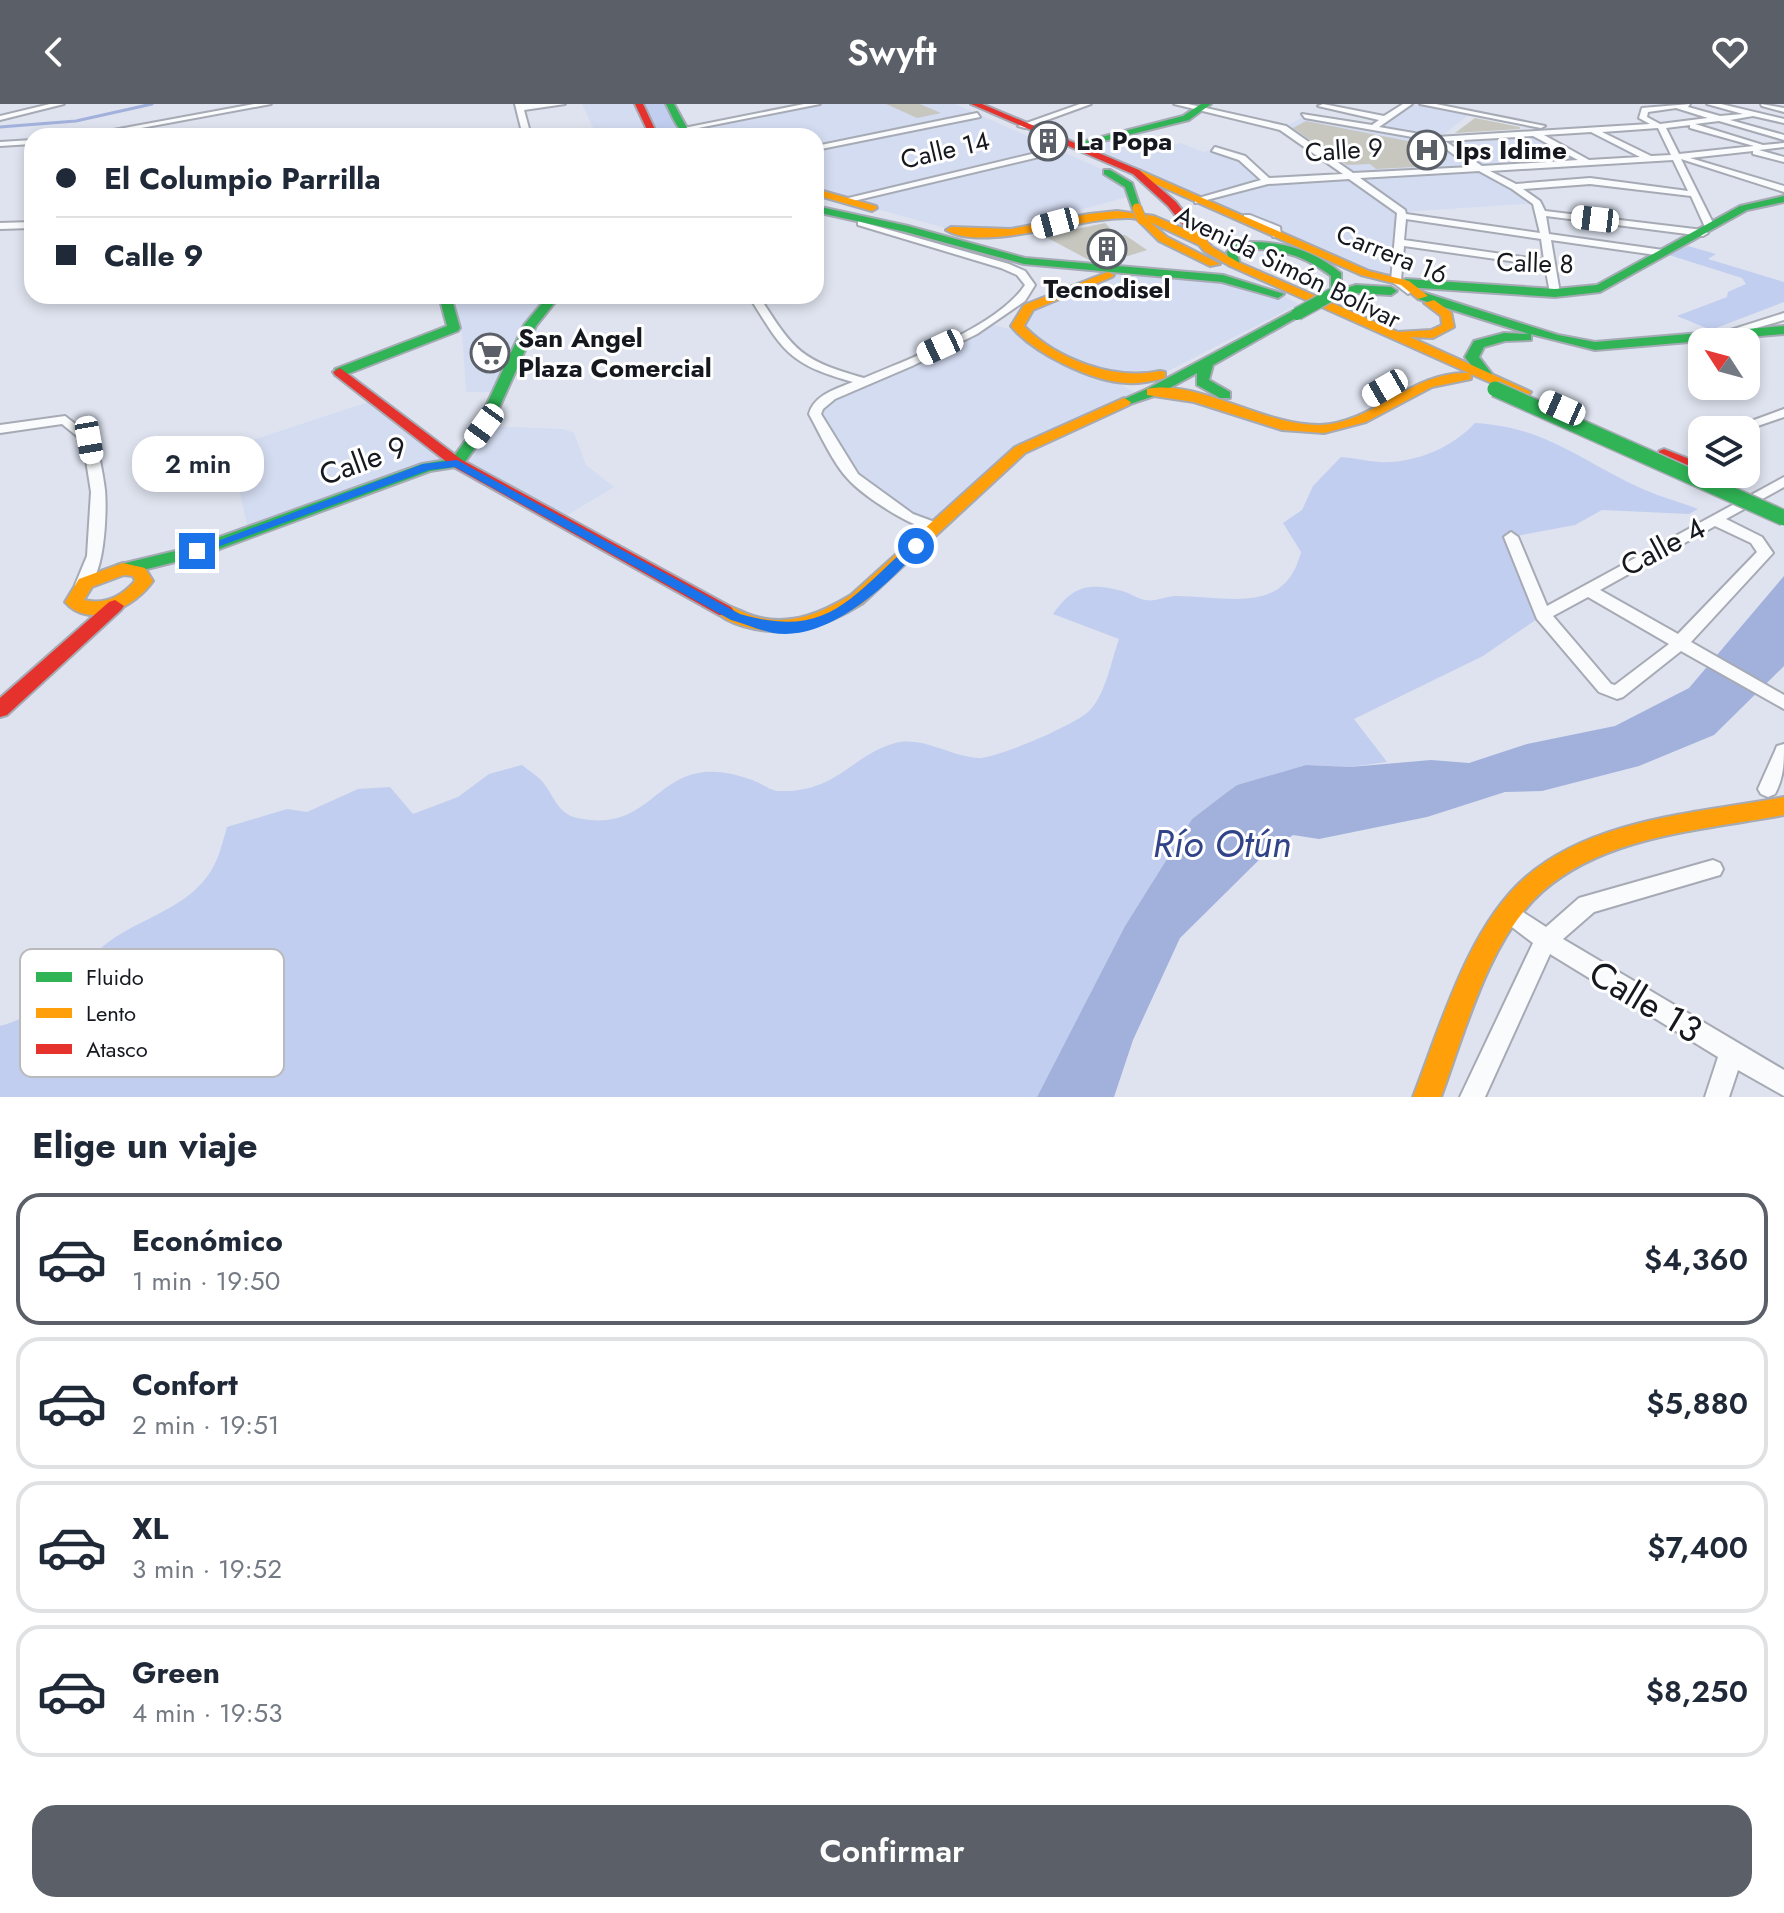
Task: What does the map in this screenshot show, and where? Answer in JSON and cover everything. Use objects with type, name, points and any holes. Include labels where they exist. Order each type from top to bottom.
[{"type":"main road","points":[[639,104],[650,128]]},
{"type":"main road","points":[[670,104],[685,128]]},
{"type":"main road","name":"Avenida Simón Bolívar","points":[[955,104],[982,106],[1138,172],[1172,204],[1201,242],[1234,264],[1488,381]]},
{"type":"main road","name":"Avenida Simón Bolívar","points":[[982,106],[1057,150],[1125,181],[1132,189],[1139,214],[1171,243],[1287,306],[1411,361],[1488,381]]},
{"type":"main road","points":[[1079,144],[1196,108]]},
{"type":"main road","name":"Carrera 16","points":[[1079,144],[1276,235],[1365,273],[1417,291],[1582,344],[1631,345],[1688,341]]},
{"type":"main road","name":"Calle 8","points":[[1417,291],[1555,293],[1609,285],[1744,208],[1784,199]]},
{"type":"main road","points":[[824,203],[845,200],[950,230],[980,234],[1027,230],[1091,214],[1127,214],[1173,225],[1201,242]]},
{"type":"main road","points":[[824,206],[1024,261],[1223,279],[1287,306]]},
{"type":"main road","points":[[1234,264],[1231,254],[1237,247],[1271,245],[1330,268],[1337,275],[1331,290]]},
{"type":"main road","points":[[1125,271],[1090,281],[1028,308],[1018,320],[1022,333],[1109,378],[1196,393],[1272,422],[1324,429],[1345,425],[1433,377],[1488,381],[1688,464]]},
{"type":"main road","points":[[447,304],[454,328],[340,372],[457,463],[736,617],[765,627],[792,629],[818,624],[837,613],[1020,450],[1156,384],[1287,306],[1331,290],[1365,273]]},
{"type":"main road","points":[[1331,290],[1417,291],[1526,337],[1571,350],[1615,355],[1688,346]]},
{"type":"main road","points":[[1341,312],[1397,332],[1427,335],[1444,330],[1450,324],[1447,315],[1417,291]]},
{"type":"main road","points":[[457,463],[484,426],[530,325],[547,304]]},
{"type":"main road","points":[[1156,384],[1206,364],[1287,306]]},
{"type":"main road","points":[[1760,333],[1784,330]]},
{"type":"main road","points":[[1760,337],[1784,336]]},
{"type":"main road","points":[[1526,337],[1494,339],[1475,348],[1472,357],[1488,381],[1784,518]]},
{"type":"main road","points":[[1206,364],[1201,376],[1209,387],[1266,412],[1302,422],[1334,418],[1411,361]]},
{"type":"main road","name":"Calle 9","points":[[83,585],[118,570],[197,551],[427,467],[457,463]]},
{"type":"main road","points":[[1741,488],[1784,507]]},
{"type":"main road","name":"Calle 9","points":[[117,604],[136,593],[144,581],[197,551]]},
{"type":"main road","points":[[118,570],[139,572],[144,581]]},
{"type":"main road","points":[[69,647],[78,606],[74,597],[83,585]]},
{"type":"main road","points":[[78,606],[95,609],[117,604]]},
{"type":"main road","points":[[0,710],[117,604]]},
{"type":"main road","points":[[1427,1097],[1484,958],[1525,895],[1553,868],[1590,851],[1784,806]]},
{"type":"street","points":[[0,118],[60,104]]},
{"type":"street","points":[[130,128],[267,104]]},
{"type":"street","points":[[525,128],[520,106],[561,104]]},
{"type":"street","points":[[705,128],[816,104]]},
{"type":"street","points":[[1025,124],[1087,104]]},
{"type":"street","points":[[1363,104],[1398,111]]},
{"type":"street","points":[[1371,127],[1408,104]]},
{"type":"street","points":[[1424,104],[1562,130]]},
{"type":"street","points":[[1460,122],[1482,104]]},
{"type":"street","points":[[1541,213],[1707,230],[1678,157],[1661,126],[1643,118],[1645,110],[1696,104]]},
{"type":"street","points":[[1711,104],[1784,121]]},
{"type":"street","points":[[1765,104],[1784,110]]},
{"type":"street","points":[[1283,128],[1324,105],[1385,119]]},
{"type":"street","points":[[1670,105],[1784,138]]},
{"type":"street","points":[[824,146],[982,106]]},
{"type":"street","points":[[1196,108],[1283,128],[1352,176],[1402,216],[1663,253]]},
{"type":"street","points":[[1305,116],[1437,139],[1661,126],[1750,115]]},
{"type":"street","name":"Carrera 16","points":[[1025,124],[1079,144]]},
{"type":"street","points":[[1684,124],[1784,152]]},
{"type":"street","points":[[1591,129],[1647,158]]},
{"type":"street","points":[[1437,139],[1449,131]]},
{"type":"street","points":[[1534,133],[1588,162],[1590,181]]},
{"type":"street","points":[[1437,139],[1537,203],[1555,293]]},
{"type":"street","points":[[0,144],[24,142]]},
{"type":"street","name":"Calle 9","points":[[1201,200],[1267,181],[1678,157],[1784,145]]},
{"type":"street","points":[[1215,149],[1242,158],[1267,181]]},
{"type":"street","name":"Calle 14","points":[[845,200],[1057,150]]},
{"type":"street","points":[[1747,150],[1784,160]]},
{"type":"street","points":[[1678,157],[1784,189]]},
{"type":"street","points":[[1515,187],[1590,181],[1693,194]]},
{"type":"street","points":[[824,206],[1021,273],[1028,281],[1028,291],[990,324],[831,396],[817,407],[815,414],[853,477],[908,517],[935,527]]},
{"type":"street","points":[[1402,216],[1400,242],[1417,291]]},
{"type":"street","points":[[0,226],[24,225]]},
{"type":"street","points":[[1400,242],[1550,264]]},
{"type":"street","points":[[759,304],[791,354],[825,371],[865,382]]},
{"type":"street","points":[[1749,328],[1784,316]]},
{"type":"street","points":[[990,324],[1022,333]]},
{"type":"street","points":[[1760,421],[1784,413]]},
{"type":"street","points":[[0,429],[65,420],[89,440],[98,492],[95,556],[83,585]]},
{"type":"street","name":"Calle 4","points":[[1543,615],[1784,481]]},
{"type":"street","points":[[1511,537],[1543,615],[1605,688],[1617,693],[1678,645],[1765,553],[1757,540],[1715,520]]},
{"type":"street","points":[[95,556],[118,570]]},
{"type":"street","points":[[1587,589],[1678,645],[1782,702]]},
{"type":"street","points":[[1768,789],[1784,751]]},
{"type":"street","points":[[1472,1097],[1546,940],[1587,905],[1713,869]]},
{"type":"street","name":"Calle 13","points":[[1512,914],[1546,940],[1784,1084]]},
{"type":"street","points":[[1717,1097],[1731,1053]]},
{"type":"shaded area","points":[[582,104],[639,104],[650,128],[593,128]]},
{"type":"shaded area","points":[[640,104],[670,104],[682,128],[650,128]]},
{"type":"shaded area","points":[[816,104],[955,104],[1113,174],[1134,195],[992,234],[960,232],[824,194],[824,128],[688,128]]},
{"type":"shaded area","points":[[1408,104],[1471,113],[1439,138],[1534,133],[1588,162],[1480,168],[1537,203],[1402,212],[1396,281],[1079,144],[1126,133],[1163,147],[1180,143],[1204,152],[1215,149],[1242,158],[1267,181],[1350,176],[1283,128],[1305,116],[1371,127]]},
{"type":"shaded area","points":[[1688,246],[1716,254],[1708,259],[1784,282],[1784,302],[1716,328],[1706,328],[1677,316],[1727,297],[1728,292],[1746,284],[1742,278],[1669,255]]},
{"type":"shaded area","points":[[1111,274],[1192,275],[1278,294],[1299,304],[1160,375],[1110,378],[1134,392],[1020,450],[935,527],[908,517],[853,477],[817,407],[990,324],[1021,332],[1018,320]]},
{"type":"shaded area","name":"San Angel Plaza Comercial","points":[[447,304],[549,304],[498,392],[466,392],[462,332],[454,328]]},
{"type":"shaded area","points":[[377,399],[456,463],[484,426],[563,429],[574,433],[586,465],[614,487],[559,520],[457,463],[249,532],[229,448]]},
{"type":"shaded area","points":[[1475,423],[1520,430],[1558,445],[1642,489],[1698,509],[1689,514],[1602,510],[1575,525],[1511,537],[1543,615],[1483,656],[1354,719],[1387,762],[1350,767],[1306,765],[1237,785],[1192,819],[1125,926],[1037,1097],[0,1097],[0,1026],[20,1018],[20,1077],[284,1077],[284,949],[100,949],[189,895],[214,866],[227,827],[287,809],[307,812],[358,789],[390,787],[413,814],[458,797],[489,774],[522,765],[541,780],[570,816],[599,820],[632,812],[682,778],[698,773],[728,773],[751,779],[776,791],[799,790],[829,780],[866,756],[895,743],[916,742],[978,758],[1002,753],[1081,717],[1100,696],[1119,639],[1053,614],[1067,597],[1090,587],[1122,591],[1149,600],[1176,596],[1234,599],[1268,594],[1282,586],[1293,572],[1301,552],[1283,523],[1302,510],[1313,486],[1341,457],[1379,462],[1406,460],[1432,453]]},
{"type":"water","name":"Río Otún","points":[[1784,576],[1784,666],[1714,735],[1639,766],[1542,791],[1505,792],[1427,817],[1319,839],[1293,835],[1264,855],[1180,938],[1133,1040],[1114,1097],[1037,1097],[1125,926],[1192,819],[1237,785],[1306,765],[1350,767],[1431,760],[1469,763],[1527,744],[1615,726],[1689,688]]},
{"type":"building","points":[[886,104],[920,104],[941,113],[917,118]]},
{"type":"building","points":[[1475,118],[1520,127],[1520,129],[1455,133]]},
{"type":"building","points":[[1306,121],[1423,144],[1447,160],[1425,161],[1433,166],[1376,169],[1370,164],[1347,165],[1293,128]]},
{"type":"building","points":[[1105,223],[1117,235],[1125,235],[1147,250],[1109,262],[1089,260],[1044,236]]},
{"type":"waterway","points":[[0,127],[76,121],[152,104]]},
{"type":"traffic: fast","points":[[670,104],[682,128]]},
{"type":"traffic: fast","points":[[1079,144],[1186,118],[1207,104]]},
{"type":"traffic: fast","points":[[1107,172],[1129,185],[1137,208]]},
{"type":"traffic: fast","points":[[1406,283],[1555,293],[1600,288],[1744,208],[1784,199]]},
{"type":"traffic: fast","points":[[824,211],[908,229],[1024,261],[1223,279],[1278,294]]},
{"type":"traffic: fast","points":[[1234,264],[1231,254],[1237,247],[1277,247],[1303,254],[1326,267],[1337,275],[1335,285]]},
{"type":"traffic: fast","points":[[1333,294],[1356,289],[1391,291]]},
{"type":"traffic: fast","points":[[1297,314],[1333,294]]},
{"type":"traffic: fast","points":[[1422,296],[1555,338],[1595,346],[1784,330]]},
{"type":"traffic: fast","points":[[340,372],[454,328],[447,304]]},
{"type":"traffic: fast","points":[[123,569],[197,551],[427,467],[457,463],[484,426],[530,325],[547,304]]},
{"type":"traffic: fast","points":[[1124,402],[1152,392],[1297,314]]},
{"type":"traffic: fast","points":[[1485,374],[1472,357],[1479,344],[1504,337],[1526,337]]},
{"type":"traffic: fast","points":[[1206,364],[1202,382],[1225,395]]},
{"type":"traffic: fast","points":[[1495,389],[1784,518]]},
{"type":"traffic: slow","points":[[1136,172],[1365,273],[1405,283],[1422,296]]},
{"type":"traffic: slow","points":[[824,194],[872,208]]},
{"type":"traffic: slow","points":[[1137,208],[1142,220]]},
{"type":"traffic: slow","points":[[951,230],[1011,232],[1117,214],[1159,221],[1201,242]]},
{"type":"traffic: slow","points":[[1142,220],[1163,239],[1214,264]]},
{"type":"traffic: slow","points":[[1188,224],[1208,249],[1234,264],[1524,392]]},
{"type":"traffic: slow","points":[[1108,275],[1028,308],[1017,326],[1050,351],[1098,372],[1128,379],[1160,375]]},
{"type":"traffic: slow","points":[[1403,333],[1433,334],[1448,327],[1447,315],[1430,303]]},
{"type":"traffic: slow","points":[[1152,392],[1197,399],[1282,425],[1324,429],[1361,419],[1427,385],[1466,376]]},
{"type":"traffic: slow","points":[[725,611],[759,624],[792,626],[841,609],[857,599],[1020,450],[1124,402]]},
{"type":"traffic: slow","points":[[123,569],[139,572],[144,581],[130,596],[103,608],[74,602],[85,583],[123,569]]},
{"type":"traffic: slow","points":[[1427,1097],[1476,971],[1511,910],[1532,886],[1556,867],[1607,843],[1666,828],[1784,806]]},
{"type":"traffic: jam","points":[[639,104],[650,128]]},
{"type":"traffic: jam","points":[[975,104],[1136,172],[1172,204],[1188,224]]},
{"type":"traffic: jam","points":[[340,372],[457,463],[725,611]]},
{"type":"traffic: jam","points":[[1664,454],[1688,464]]},
{"type":"traffic: jam","points":[[0,710],[115,606]]},
{"type":"place","name":"La Popa","points":[[1048,141]]},
{"type":"place","name":"Ips Idime","points":[[1427,150]]},
{"type":"place","name":"Tecnodisel","points":[[1107,249]]},
{"type":"place","name":"San Angel Plaza Comercial","points":[[490,353]]},
{"type":"route","points":[[197,551],[427,467],[457,463],[736,617],[775,629],[808,627],[827,620],[857,599],[916,546]]}]
